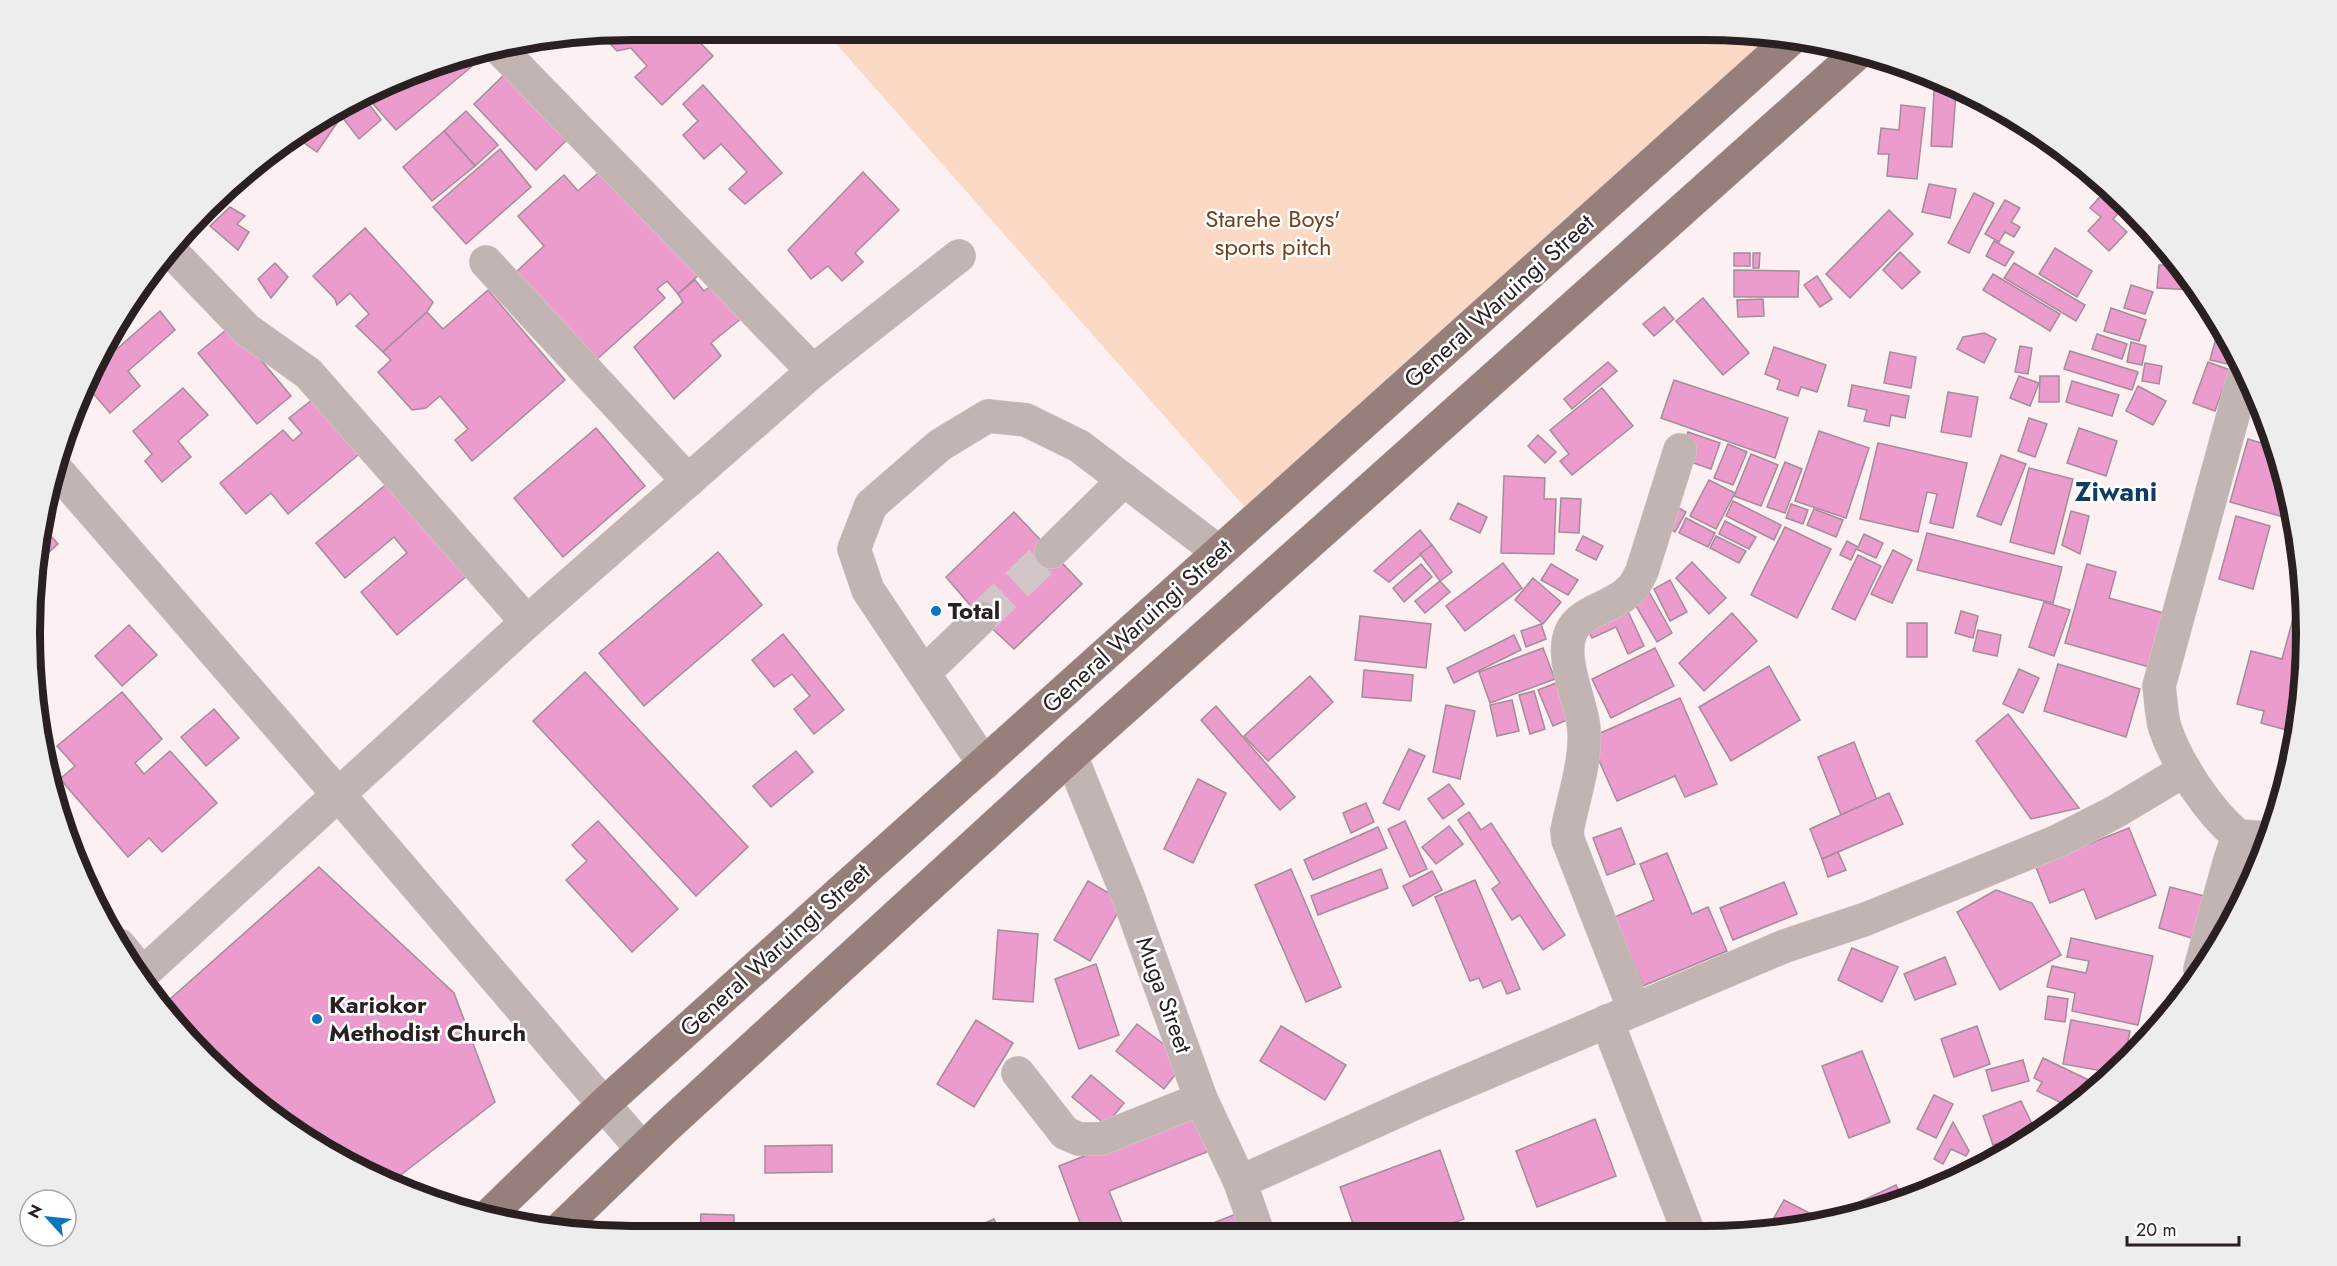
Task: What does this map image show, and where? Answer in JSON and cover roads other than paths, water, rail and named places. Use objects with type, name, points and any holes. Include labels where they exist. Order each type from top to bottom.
[{"type":"main road","name":"General Waruingi Street","points":[[496,1209],[604,1104],[1783,46]]},
{"type":"main road","points":[[568,1221],[642,1149],[1071,756],[1851,59]]},
{"type":"street","points":[[506,55],[813,371]]},
{"type":"street","points":[[176,256],[247,330],[308,373],[527,622]]},
{"type":"street","points":[[146,970],[527,622],[813,371],[959,256]]},
{"type":"street","points":[[486,262],[688,481]]},
{"type":"street","points":[[2206,947],[2229,863],[2254,837],[2226,826],[2185,770],[2165,727],[2159,686],[2241,385]]},
{"type":"street","points":[[984,764],[868,590],[854,549],[871,505],[940,445],[988,416],[1026,420],[1079,446],[1219,552]]},
{"type":"street","points":[[1680,450],[1642,571],[1636,582],[1629,592],[1581,621],[1572,630],[1568,641],[1569,661],[1584,723],[1585,745],[1567,831],[1686,1226]]},
{"type":"street","points":[[62,476],[642,1149]]},
{"type":"street","points":[[1051,552],[1124,480]]},
{"type":"street","points":[[924,673],[981,618]]},
{"type":"street","name":"Muga Street","points":[[1071,756],[1129,899],[1201,1099],[1240,1182],[1255,1226]]},
{"type":"street","points":[[1240,1182],[1420,1101],[1785,946],[1866,919],[2058,841],[2115,812],[2185,770]]},
{"type":"street","points":[[1018,1073],[1065,1134],[1079,1139],[1101,1139],[1201,1099]]},
{"type":"tunnel","points":[[981,618],[1051,552]]},
{"type":"place","name":"Total","points":[[936,611]]},
{"type":"place","name":"Kariokor Methodist Church","points":[[317,1019]]},
{"type":"district","name":"Ziwani","points":[[2116,492]]},
{"type":"park label","name":"Starehe Boys' sports pitch","points":[[1273,233]]}]
